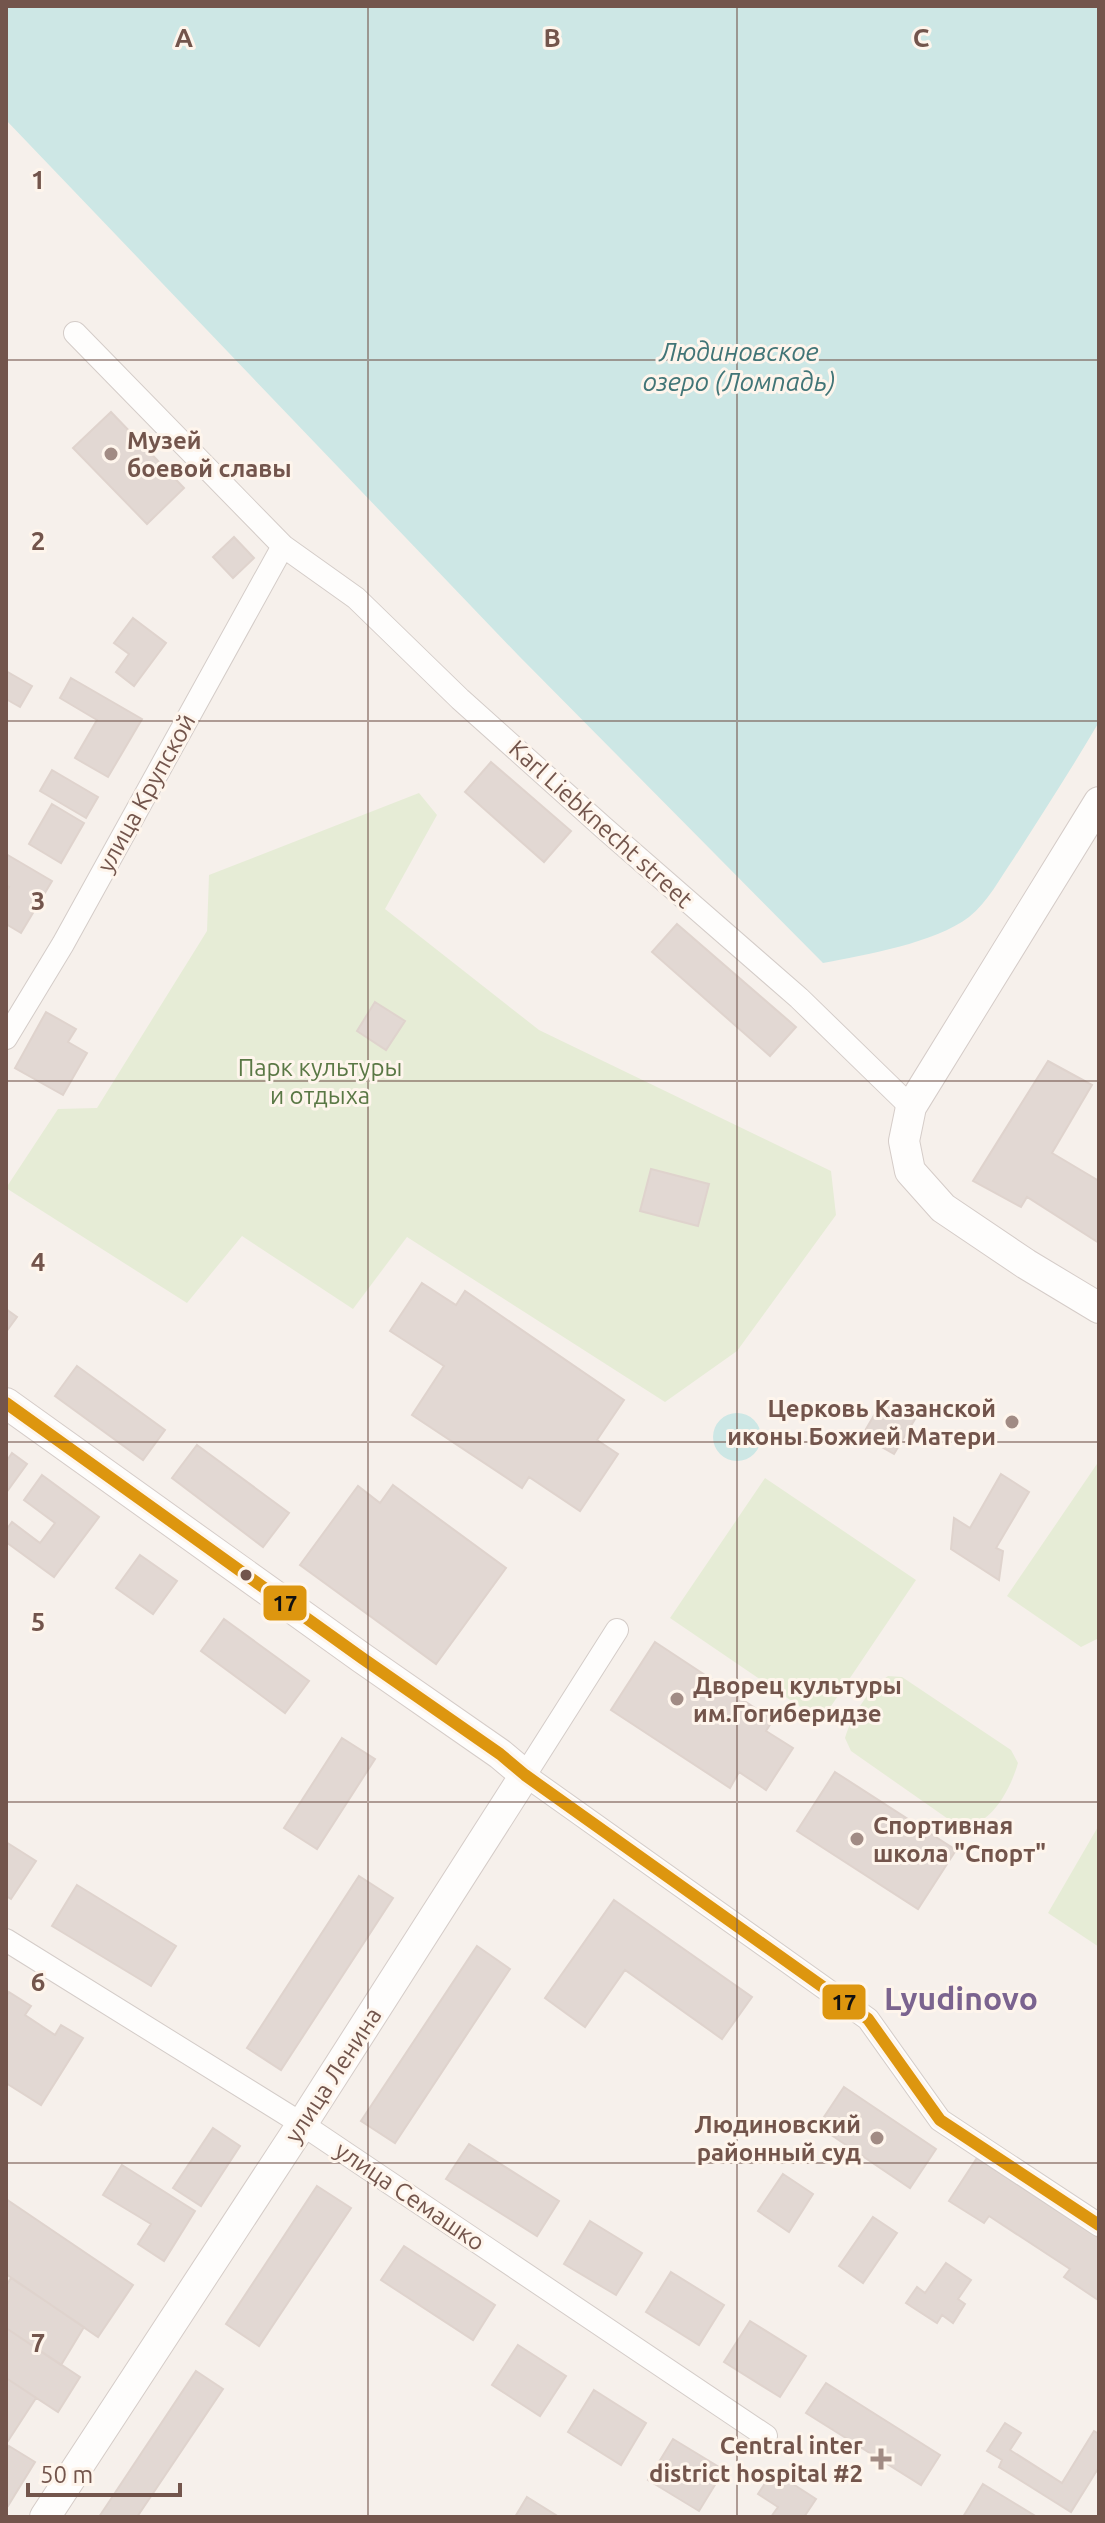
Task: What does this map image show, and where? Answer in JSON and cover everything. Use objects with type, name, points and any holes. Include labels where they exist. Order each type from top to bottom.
[{"type":"street","name":"Karl Liebknecht street","points":[[75,333],[283,546],[356,598],[460,699],[799,998],[911,1107]]},
{"type":"street","name":"улица Крупской","points":[[6,1038],[63,944],[283,546]]},
{"type":"street","points":[[1099,802],[911,1107],[904,1141],[910,1171],[943,1208],[1099,1308]]},
{"type":"street","points":[[6,1403],[868,2019],[940,2120],[1099,2225]]},
{"type":"street","name":"улица Ленина","points":[[45,2517],[302,2124],[617,1630]]},
{"type":"street","name":"улица Семашко","points":[[6,1940],[302,2124],[766,2436]]},
{"type":"green space","name":"Парк культуры и отдыха","points":[[419,793],[437,815],[385,909],[539,1030],[831,1171],[836,1215],[737,1351],[665,1402],[407,1237],[353,1309],[242,1236],[187,1303],[6,1188],[58,1109],[97,1108],[207,931],[209,875]]},
{"type":"green space","points":[[1099,1461],[1099,1638],[1081,1647],[1007,1596]]},
{"type":"green space","points":[[765,1478],[916,1580],[821,1721],[670,1618]]},
{"type":"green space","points":[[888,1676],[902,1677],[1011,1750],[1018,1763],[1015,1773],[1005,1795],[982,1820],[961,1828],[851,1751],[845,1738],[852,1721],[867,1696]]},
{"type":"green space","points":[[1099,1825],[1099,1947],[1048,1913]]},
{"type":"water","name":"Людиновское озеро (Ломпадь)","points":[[6,6],[1099,6],[1099,722],[982,904],[969,917],[938,934],[899,947],[823,963],[518,655],[6,120]]},
{"type":"water","points":[[737,1413],[746,1414],[754,1420],[760,1428],[760,1446],[754,1454],[746,1460],[737,1461],[728,1460],[720,1454],[714,1446],[713,1437],[714,1428],[720,1420],[728,1414]]},
{"type":"building","points":[[111,412],[184,488],[147,524],[73,448]]},
{"type":"building","points":[[234,537],[254,558],[233,578],[213,557]]},
{"type":"building","points":[[133,618],[166,643],[134,686],[116,672],[129,654],[114,643]]},
{"type":"building","points":[[6,671],[32,686],[20,707],[6,699]]},
{"type":"building","points":[[71,678],[142,719],[108,777],[75,758],[97,720],[60,698]]},
{"type":"building","points":[[491,762],[571,831],[544,862],[465,792]]},
{"type":"building","points":[[52,770],[98,797],[86,818],[40,791]]},
{"type":"building","points":[[52,804],[84,823],[61,863],[29,844]]},
{"type":"building","points":[[6,854],[52,881],[21,933],[6,924],[6,892],[9,887],[6,885]]},
{"type":"building","points":[[677,924],[796,1027],[770,1056],[652,952]]},
{"type":"building","points":[[375,1002],[405,1021],[386,1050],[357,1031]]},
{"type":"building","points":[[46,1012],[76,1029],[68,1042],[87,1053],[63,1095],[15,1068]]},
{"type":"building","points":[[1048,1061],[1092,1085],[1052,1153],[1099,1181],[1099,1243],[1027,1197],[1021,1207],[973,1181]]},
{"type":"building","points":[[651,1169],[709,1184],[698,1226],[640,1211]]},
{"type":"building","points":[[422,1283],[456,1305],[465,1291],[624,1400],[597,1440],[618,1454],[580,1511],[529,1477],[522,1488],[412,1415],[444,1366],[390,1331]]},
{"type":"building","points":[[6,1309],[17,1317],[6,1332]]},
{"type":"building","points":[[77,1366],[165,1430],[143,1460],[55,1396]]},
{"type":"building","points":[[883,1400],[915,1419],[894,1454],[862,1436]]},
{"type":"building","points":[[197,1445],[289,1513],[263,1547],[172,1478]]},
{"type":"building","points":[[12,1453],[27,1464],[6,1493],[6,1462]]},
{"type":"building","points":[[1001,1474],[1029,1492],[996,1548],[1003,1551],[999,1580],[951,1549],[954,1518],[970,1528]]},
{"type":"building","points":[[42,1475],[99,1517],[54,1577],[6,1542],[6,1530],[12,1522],[40,1543],[55,1523],[24,1500]]},
{"type":"building","points":[[393,1485],[506,1568],[436,1664],[300,1565],[358,1486],[380,1503]]},
{"type":"building","points":[[140,1555],[177,1581],[153,1614],[116,1588]]},
{"type":"building","points":[[224,1619],[309,1681],[285,1713],[201,1651]]},
{"type":"building","points":[[655,1642],[773,1720],[766,1731],[793,1748],[766,1790],[739,1772],[730,1788],[611,1710]]},
{"type":"building","points":[[342,1738],[375,1759],[317,1849],[284,1828]]},
{"type":"building","points":[[835,1772],[956,1850],[918,1909],[797,1831]]},
{"type":"building","points":[[6,1842],[36,1861],[11,1899],[6,1896]]},
{"type":"building","points":[[359,1876],[393,1898],[281,2070],[247,2048]]},
{"type":"building","points":[[77,1885],[176,1946],[151,1986],[52,1926]]},
{"type":"building","points":[[614,1900],[752,1997],[722,2039],[625,1970],[585,2027],[545,1998]]},
{"type":"building","points":[[477,1946],[510,1969],[395,2143],[361,2121]]},
{"type":"building","points":[[9,1992],[31,2006],[25,2015],[55,2035],[61,2025],[83,2038],[41,2105],[6,2083],[6,1997]]},
{"type":"building","name":"Людиновский районный суд","points":[[844,2087],[936,2149],[910,2188],[818,2126]]},
{"type":"building","points":[[213,2128],[240,2146],[201,2206],[173,2188]]},
{"type":"building","points":[[469,2144],[559,2201],[537,2236],[446,2179]]},
{"type":"building","points":[[977,2158],[1099,2238],[1098,2300],[1064,2277],[1070,2269],[989,2216],[984,2223],[949,2201]]},
{"type":"building","points":[[122,2165],[195,2211],[164,2261],[138,2244],[151,2224],[103,2195]]},
{"type":"building","points":[[783,2174],[813,2194],[789,2232],[758,2211]]},
{"type":"building","points":[[317,2186],[351,2208],[259,2346],[226,2324]]},
{"type":"building","points":[[6,2199],[133,2285],[98,2337],[6,2274]]},
{"type":"building","points":[[873,2217],[897,2233],[863,2283],[839,2266]]},
{"type":"building","points":[[590,2221],[642,2253],[616,2295],[564,2264]]},
{"type":"building","points":[[404,2246],[495,2305],[473,2340],[381,2280]]},
{"type":"building","points":[[946,2263],[971,2280],[958,2299],[965,2304],[953,2323],[942,2315],[937,2323],[906,2303],[917,2287],[925,2293]]},
{"type":"building","points":[[671,2272],[724,2305],[699,2345],[646,2312]]},
{"type":"building","points":[[11,2278],[84,2327],[61,2365],[6,2328],[6,2286]]},
{"type":"building","points":[[750,2321],[806,2356],[780,2397],[724,2362]]},
{"type":"building","points":[[6,2328],[80,2377],[58,2412],[6,2378]]},
{"type":"building","points":[[518,2345],[566,2376],[540,2416],[492,2385]]},
{"type":"building","points":[[196,2371],[223,2389],[137,2517],[99,2517]]},
{"type":"building","points":[[6,2378],[36,2398],[8,2441],[6,2440]]},
{"type":"building","points":[[826,2383],[940,2455],[921,2485],[806,2413]]},
{"type":"building","points":[[594,2390],[646,2423],[621,2465],[568,2432]]},
{"type":"building","points":[[1005,2423],[1021,2433],[1010,2450],[1062,2483],[1094,2431],[1099,2434],[1099,2467],[1071,2512],[999,2467],[1002,2460],[987,2451]]},
{"type":"building","points":[[673,2439],[724,2470],[699,2511],[648,2480]]},
{"type":"building","points":[[9,2446],[35,2462],[8,2506],[6,2451]]},
{"type":"building","points":[[773,2471],[816,2499],[804,2517],[771,2517],[778,2507],[758,2494]]},
{"type":"building","points":[[983,2484],[1037,2517],[963,2517]]},
{"type":"building","points":[[527,2497],[559,2517],[515,2517]]},
{"type":"transit line","name":"17","points":[[6,1403],[868,2019],[940,2120],[1099,2225]]},
{"type":"place","name":"Музей боевой славы","points":[[111,454]]},
{"type":"place","name":"Церковь Казанской иконы Божией Матери","points":[[1012,1422]]},
{"type":"place","name":"Дворец культуры им.Гогиберидзе","points":[[677,1699]]},
{"type":"place","name":"Спортивная школа \"Спорт\"","points":[[857,1839]]},
{"type":"place","name":"Людиновский районный суд","points":[[877,2138]]},
{"type":"place","name":"Central inter district hospital #2","points":[[881,2459]]},
{"type":"district","name":"Lyudinovo","points":[[961,1998]]}]
